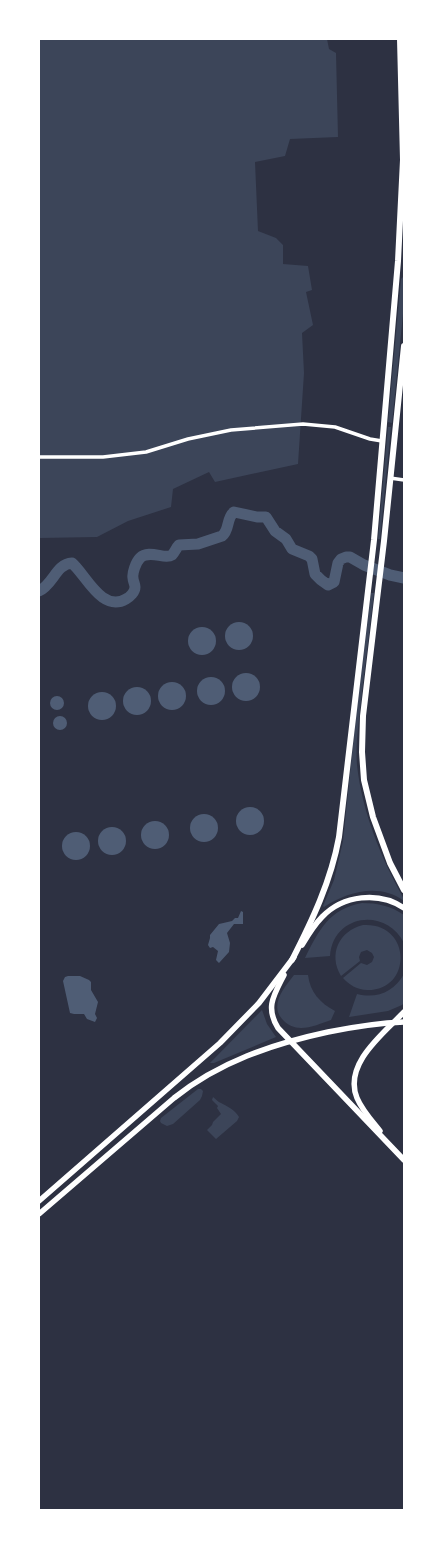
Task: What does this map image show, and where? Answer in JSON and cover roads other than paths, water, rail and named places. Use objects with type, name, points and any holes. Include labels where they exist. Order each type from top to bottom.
[{"type":"highway","points":[[292,960],[325,889],[337,848],[374,540],[382,441],[401,261],[403,160],[400,39]]},
{"type":"highway","points":[[404,346],[384,541],[363,716],[363,766],[368,798],[380,838],[404,890]]},
{"type":"main road","points":[[39,1201],[220,1043],[257,1006],[292,960],[308,935],[327,913],[340,905],[356,899],[372,897],[394,903],[404,908]]},
{"type":"main road","points":[[292,960],[271,1005],[274,1022],[290,1041],[404,1160]]},
{"type":"main road","points":[[395,1150],[357,1100],[354,1083],[358,1067],[365,1053],[404,1012]]},
{"type":"main road","points":[[39,1214],[174,1098],[215,1070],[290,1041],[344,1029],[404,1022]]},
{"type":"street","points":[[39,457],[103,457],[146,452],[188,439],[231,430],[295,424],[314,424],[335,427],[370,439],[382,441]]},
{"type":"street","points":[[390,478],[404,480]]},
{"type":"waterway","points":[[39,591],[48,584],[62,567],[72,563],[95,591],[102,597],[109,601],[117,602],[126,599],[131,596],[134,591],[135,587],[133,573],[140,558],[148,554],[169,556],[172,555],[179,545],[198,544],[222,536],[226,531],[230,517],[234,512],[257,517],[266,517],[275,531],[286,539],[292,549],[309,556],[312,559],[315,574],[328,585],[334,582],[338,563],[341,559],[346,557],[350,557],[364,565],[390,575],[404,578]]}]
